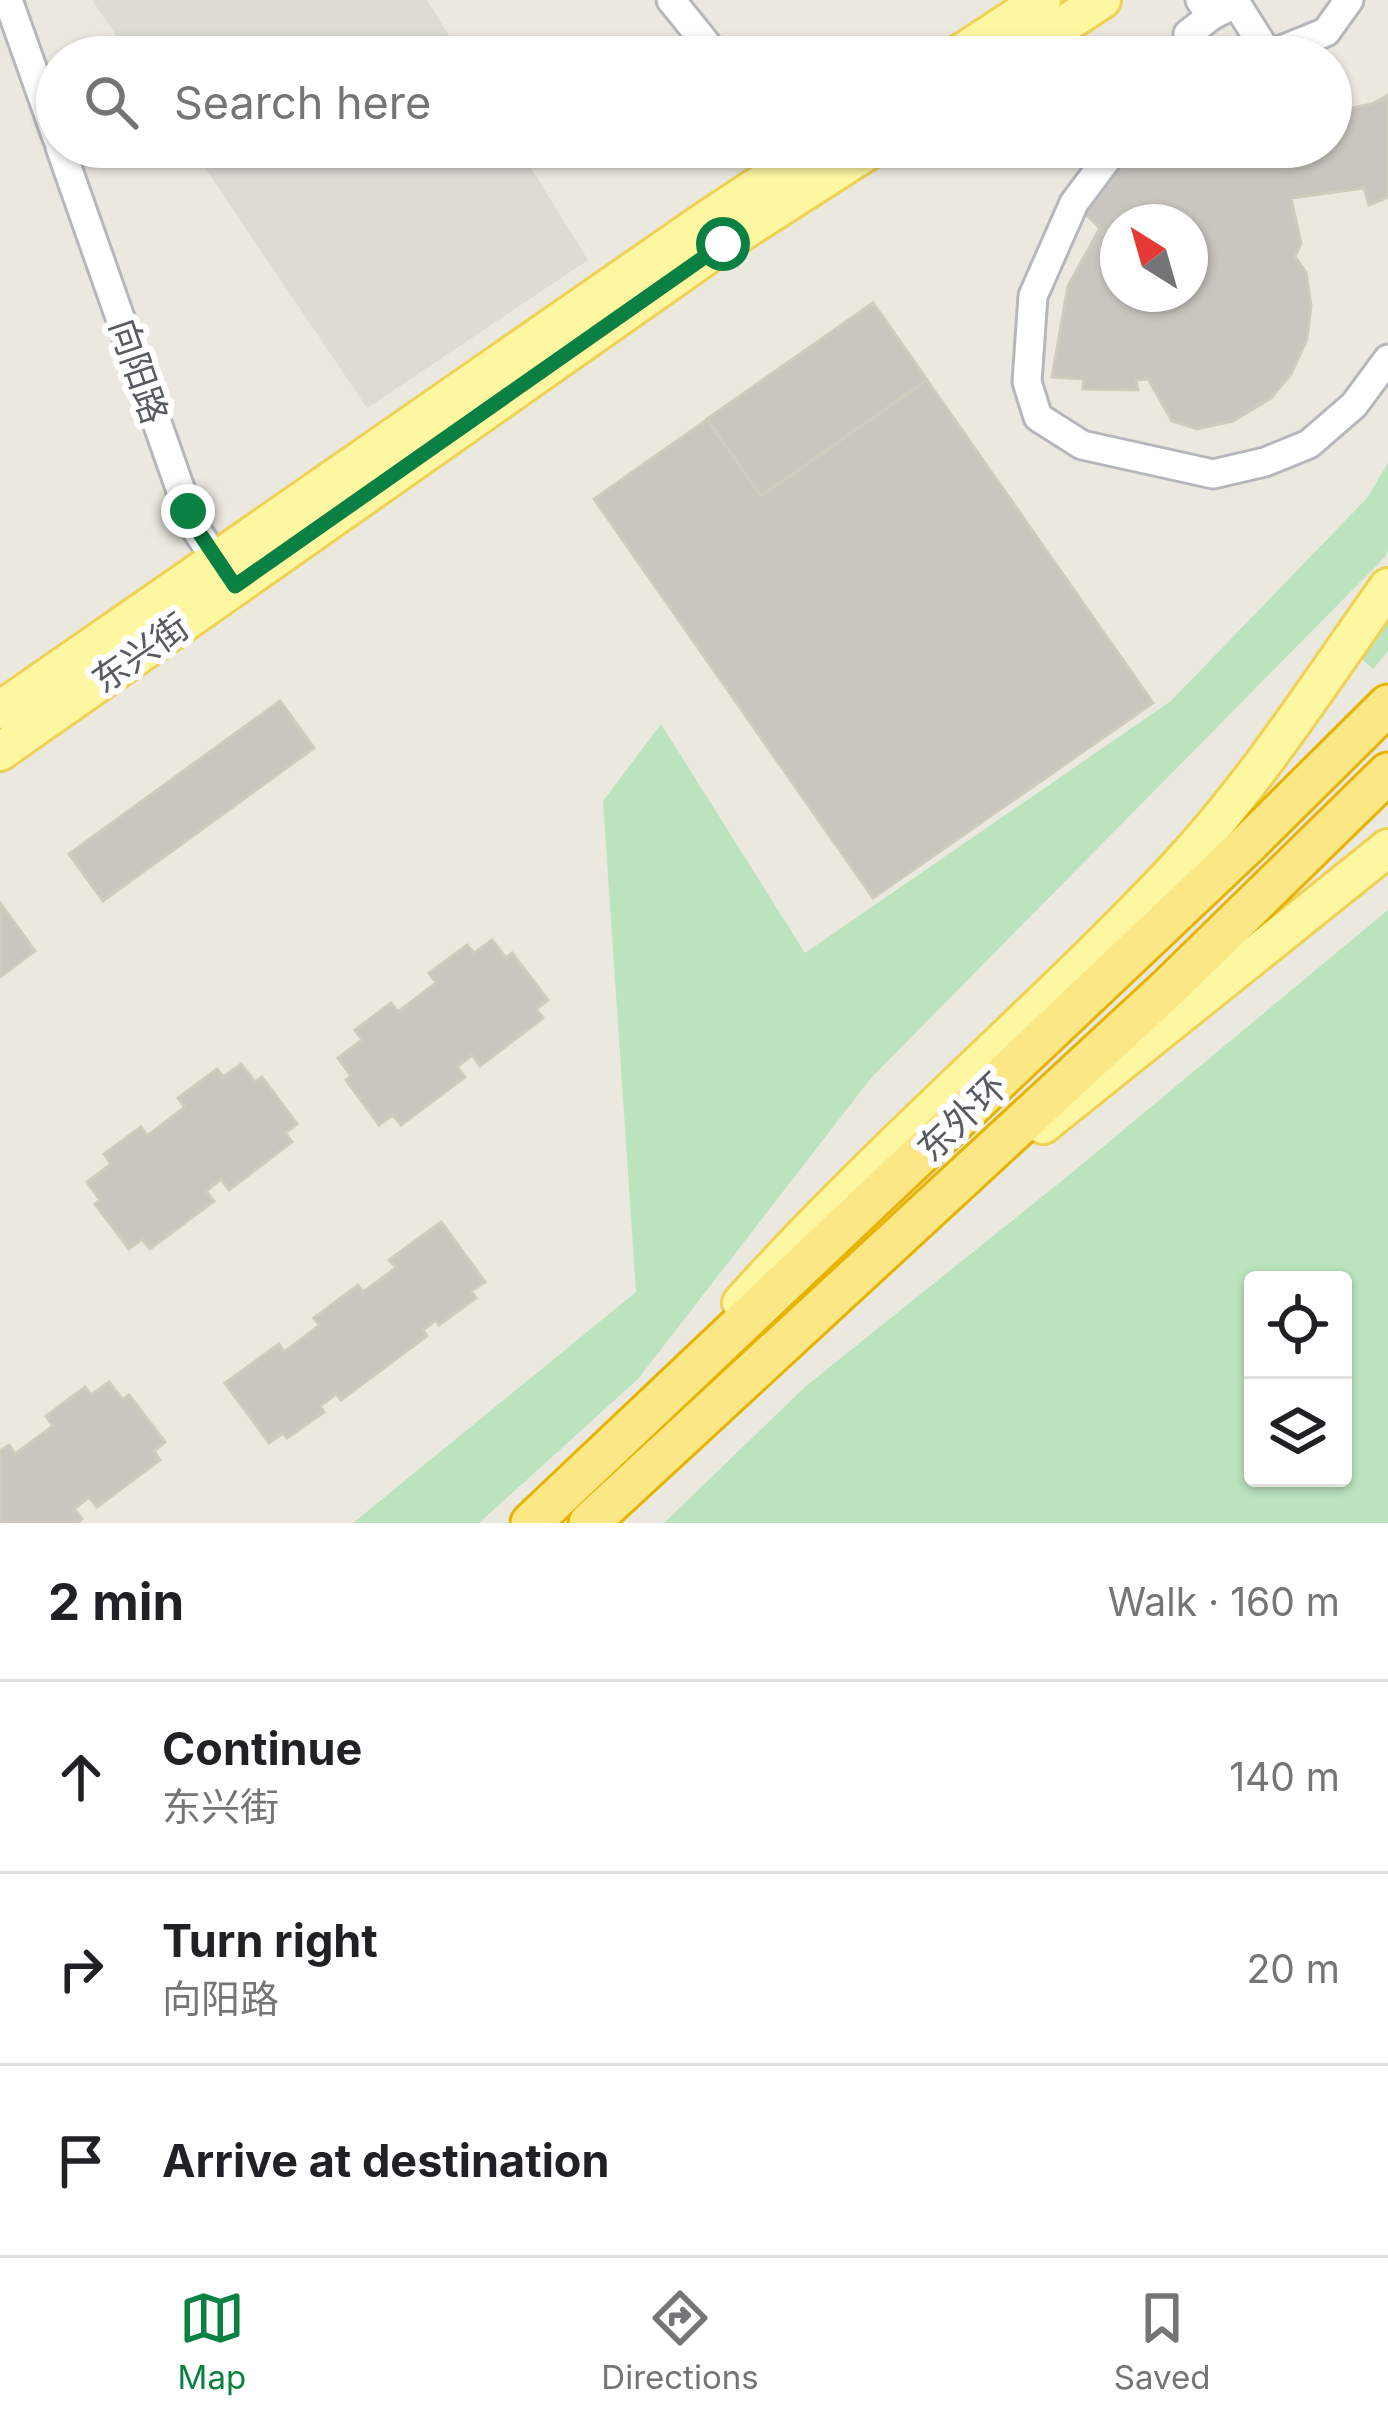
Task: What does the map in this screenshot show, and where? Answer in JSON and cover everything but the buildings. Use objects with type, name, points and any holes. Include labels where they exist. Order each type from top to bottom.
[{"type":"highway","name":"东外环","points":[[531,1523],[1216,875],[1388,705]]},
{"type":"highway","points":[[589,1523],[1166,990],[1388,772]]},
{"type":"main road","points":[[987,36],[1042,0]]},
{"type":"main road","points":[[1046,36],[1102,0]]},
{"type":"main road","name":"东兴街","points":[[0,710],[225,573],[723,244],[797,168]]},
{"type":"main road","name":"东兴街","points":[[0,752],[225,573]]},
{"type":"main road","points":[[605,1454],[812,1223],[1176,868],[1270,755],[1388,586]]},
{"type":"main road","points":[[854,1277],[1388,848]]},
{"type":"street","name":"向阳路","points":[[8,0],[36,80]]},
{"type":"street","points":[[670,0],[700,36]]},
{"type":"street","points":[[1316,36],[1326,32],[1349,0]]},
{"type":"street","points":[[1189,36],[1206,8],[1236,3],[1257,36]]},
{"type":"street","name":"向阳路","points":[[67,168],[194,525],[225,573]]},
{"type":"street","points":[[1100,168],[1074,203],[1033,296],[1028,382],[1038,417],[1082,445],[1213,474],[1265,462],[1310,444],[1354,405],[1388,359]]},
{"type":"shaded area","points":[[92,0],[427,0],[449,36],[117,36]]},
{"type":"shaded area","points":[[205,168],[531,168],[588,260],[367,408]]},
{"type":"green space","points":[[1388,463],[1385,557],[871,1078],[638,1379],[479,1523],[353,1523],[636,1292],[603,801],[661,724],[805,953],[1171,701],[1367,498]]},
{"type":"green space","points":[[1388,620],[1388,651],[1373,669],[1360,657]]},
{"type":"green space","points":[[1388,910],[1388,1523],[664,1523],[806,1386]]},
{"type":"route","points":[[188,511],[235,586],[723,244]]}]
